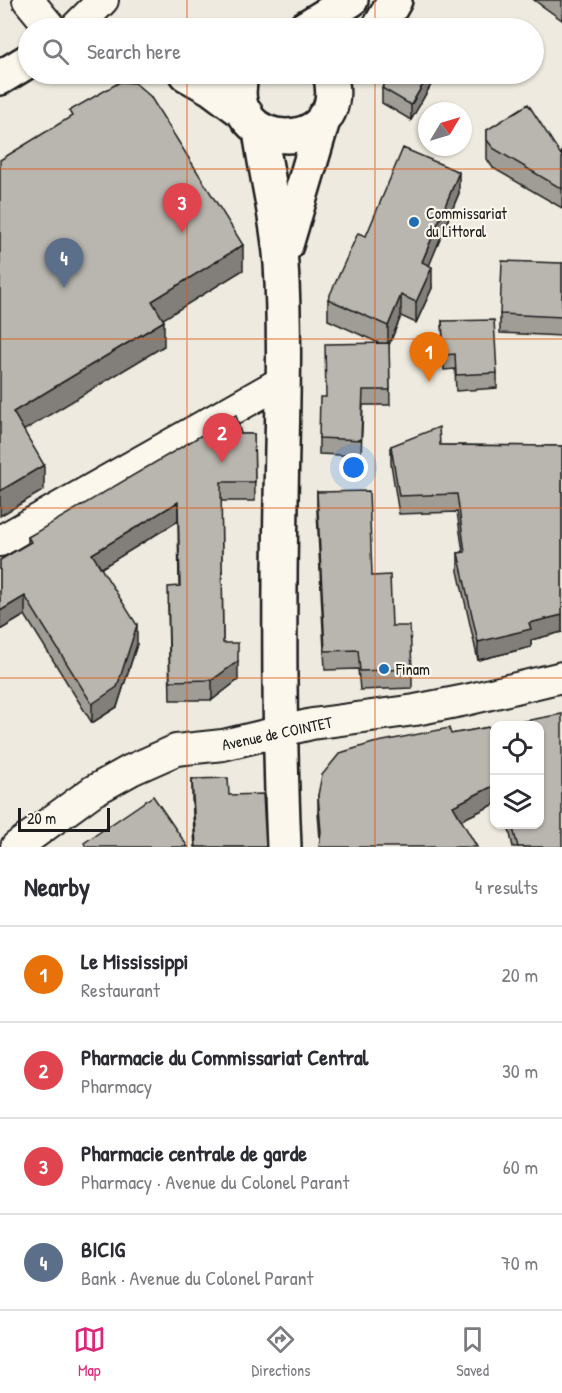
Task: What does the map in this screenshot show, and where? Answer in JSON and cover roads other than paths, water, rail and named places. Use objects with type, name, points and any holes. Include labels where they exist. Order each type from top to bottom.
[{"type":"main road","points":[[321,18],[351,0]]},
{"type":"main road","points":[[385,18],[395,0]]},
{"type":"main road","points":[[0,78],[18,67]]},
{"type":"main road","points":[[204,84],[253,122],[274,135],[288,137],[302,134],[314,127],[334,90]]},
{"type":"main road","points":[[239,84],[239,99],[253,122],[265,163],[275,206],[281,264],[283,381],[280,731],[284,847]]},
{"type":"main road","points":[[281,264],[334,90]]},
{"type":"street","points":[[28,0],[43,18]]},
{"type":"street","points":[[85,18],[103,0]]},
{"type":"street","points":[[0,541],[283,381]]},
{"type":"street","name":"Avenue de COINTET","points":[[15,847],[93,791],[176,750],[223,745],[353,717],[415,710],[562,677]]},
{"type":"place","name":"Commissariat du Littoral","points":[[414,222]]},
{"type":"place","name":"Pharmacie centrale de garde","points":[[182,233]]},
{"type":"place","name":"BICIG","points":[[64,288]]},
{"type":"place","name":"Le Mississippi","points":[[429,382]]},
{"type":"place","name":"Pharmacie du Commissariat Central","points":[[222,463]]},
{"type":"place","name":"Finam","points":[[384,669]]}]
